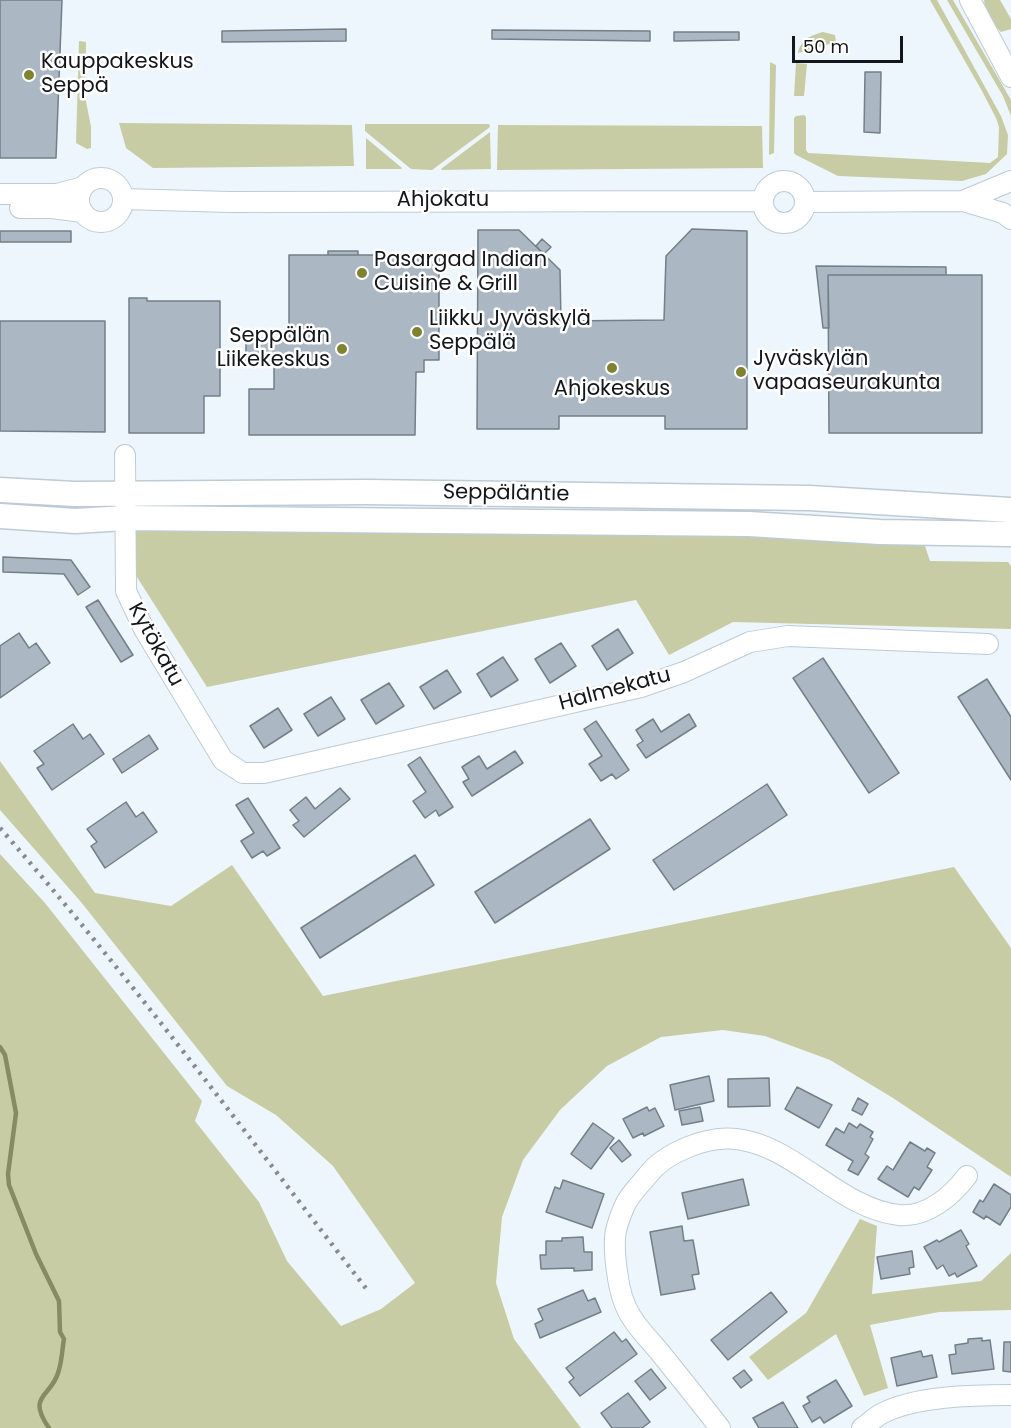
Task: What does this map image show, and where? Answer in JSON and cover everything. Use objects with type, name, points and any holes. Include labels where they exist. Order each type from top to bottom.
[{"type":"main road","name":"Seppäläntie","points":[[0,490],[75,494],[366,492],[809,498],[1011,510]]},
{"type":"main road","name":"Seppäläntie","points":[[0,516],[48,520],[749,524],[880,532],[1011,534]]},
{"type":"street","points":[[970,0],[1011,77]]},
{"type":"street","points":[[104,178],[116,184],[123,199],[119,213],[109,222],[95,222],[83,212],[79,200],[83,188],[92,179],[104,178]]},
{"type":"street","points":[[784,181],[794,183],[801,189],[806,202],[802,213],[794,221],[785,224],[774,221],[765,212],[763,201],[767,189],[774,183],[784,181]]},
{"type":"street","points":[[963,201],[1011,181]]},
{"type":"street","points":[[0,194],[57,194],[83,188]]},
{"type":"street","points":[[1011,192],[1009,201],[1011,211]]},
{"type":"street","name":"Ahjokatu","points":[[123,199],[239,202],[763,201]]},
{"type":"street","points":[[806,202],[963,201],[1003,213],[1011,219]]},
{"type":"street","points":[[0,208],[52,208],[83,212]]},
{"type":"street","name":"Kytökatu","points":[[125,455],[126,591],[144,629],[223,760],[243,773]]},
{"type":"street","name":"Halmekatu","points":[[243,773],[264,773],[641,687],[684,672],[750,642],[788,636],[988,644]]},
{"type":"street","points":[[720,1428],[636,1323],[624,1303],[615,1238],[626,1203],[650,1172],[681,1149],[707,1141],[736,1139],[768,1148],[862,1204],[882,1212],[902,1215],[921,1212],[938,1203],[956,1191],[967,1176]]},
{"type":"street","points":[[862,1428],[882,1414],[908,1405],[971,1396],[1011,1395]]},
{"type":"green space","points":[[930,0],[937,0],[1001,116],[1008,135],[1007,154],[986,174],[962,181],[838,176],[796,155],[794,153],[794,118],[804,115],[808,153],[990,163],[998,157],[999,127],[996,118]]},
{"type":"green space","points":[[947,0],[953,0],[1011,100],[1011,116],[1003,96]]},
{"type":"green space","points":[[984,0],[1000,0],[1011,19],[1011,29],[1001,32],[997,29],[987,13]]},
{"type":"green space","points":[[823,32],[835,35],[836,42],[798,53],[804,41]]},
{"type":"green space","points":[[79,41],[86,42],[85,96],[91,127],[91,148],[87,149],[76,143]]},
{"type":"green space","points":[[770,62],[776,65],[774,153],[769,155]]},
{"type":"green space","points":[[796,63],[807,64],[804,96],[794,96]]},
{"type":"green space","points":[[119,123],[352,125],[354,166],[153,168],[126,148]]},
{"type":"green space","points":[[365,124],[489,124],[490,127],[432,170],[411,169],[365,131]]},
{"type":"green space","points":[[498,125],[762,126],[763,168],[497,170]]},
{"type":"green space","points":[[490,132],[491,169],[441,169]]},
{"type":"green space","points":[[366,138],[402,168],[366,169]]},
{"type":"green space","points":[[145,529],[171,532],[698,532],[924,543],[930,561],[1008,562],[1011,566],[1011,629],[733,622],[669,655],[636,600],[207,687],[128,563],[129,532]]},
{"type":"green space","points":[[0,761],[95,893],[171,906],[232,865],[323,996],[954,867],[1011,948],[1011,1177],[893,1098],[830,1060],[765,1036],[723,1030],[661,1037],[607,1066],[560,1110],[523,1160],[502,1217],[496,1283],[514,1339],[581,1428],[0,1428],[0,854],[45,903],[202,1101],[195,1121],[259,1202],[287,1261],[341,1326],[381,1309],[415,1283],[333,1166],[276,1115],[227,1086],[81,902],[0,810]]},
{"type":"green space","points":[[860,1219],[877,1226],[872,1294],[981,1281],[1011,1253],[1011,1310],[939,1312],[870,1325],[888,1388],[864,1396],[836,1334],[768,1380],[749,1357],[806,1313]]},
{"type":"building","name":"Kauppakeskus Seppä","points":[[0,0],[62,0],[56,158],[0,158]]},
{"type":"building","points":[[346,29],[346,41],[222,42],[222,31]]},
{"type":"building","points":[[492,30],[650,31],[650,41],[492,39]]},
{"type":"building","points":[[674,32],[739,32],[739,40],[674,41]]},
{"type":"building","points":[[865,72],[881,72],[880,133],[864,132]]},
{"type":"building","name":"Ahjokeskus","points":[[692,229],[747,231],[747,429],[665,429],[665,416],[559,416],[559,429],[477,429],[478,230],[519,230],[560,270],[561,321],[664,320],[666,256]]},
{"type":"building","points":[[0,231],[71,231],[71,242],[0,242]]},
{"type":"building","points":[[542,239],[551,247],[544,254],[536,246]]},
{"type":"building","points":[[328,251],[358,251],[358,255],[328,255]]},
{"type":"building","name":"Seppälän Liikekeskus","points":[[289,255],[439,255],[439,360],[424,360],[424,372],[416,372],[415,435],[249,435],[249,389],[274,389],[274,364],[246,364],[246,338],[289,339]]},
{"type":"building","points":[[816,266],[946,267],[946,275],[828,275],[829,328],[823,328]]},
{"type":"building","points":[[828,275],[982,275],[982,433],[829,433]]},
{"type":"building","points":[[129,298],[147,298],[147,301],[220,301],[220,396],[204,396],[204,433],[129,433]]},
{"type":"building","points":[[0,321],[105,321],[105,432],[0,431]]},
{"type":"building","points":[[3,557],[71,560],[90,587],[78,595],[64,574],[3,572]]},
{"type":"building","points":[[98,600],[133,655],[121,662],[86,607]]},
{"type":"building","points":[[618,629],[633,653],[607,670],[592,646]]},
{"type":"building","points":[[19,633],[29,648],[36,643],[50,663],[0,698],[0,646]]},
{"type":"building","points":[[561,643],[576,666],[550,683],[535,659]]},
{"type":"building","points":[[503,657],[518,680],[491,697],[477,674]]},
{"type":"building","points":[[823,658],[899,773],[869,793],[793,678]]},
{"type":"building","points":[[447,670],[461,692],[434,709],[420,687]]},
{"type":"building","points":[[987,679],[1011,717],[1011,780],[958,697]]},
{"type":"building","points":[[389,683],[404,706],[376,724],[361,700]]},
{"type":"building","points":[[331,697],[345,719],[318,736],[304,714]]},
{"type":"building","points":[[278,708],[292,730],[264,748],[250,726]]},
{"type":"building","points":[[689,714],[696,726],[646,758],[637,745],[643,741],[636,730],[653,719],[661,732]]},
{"type":"building","points":[[596,721],[629,770],[616,779],[612,774],[601,781],[589,764],[602,756],[584,729]]},
{"type":"building","points":[[73,724],[83,739],[90,734],[104,754],[52,790],[37,768],[44,764],[34,751]]},
{"type":"building","points":[[149,735],[158,749],[122,773],[113,759]]},
{"type":"building","points":[[515,751],[523,763],[472,796],[463,782],[469,779],[462,767],[479,756],[487,769]]},
{"type":"building","points":[[420,757],[453,807],[439,816],[436,810],[425,818],[413,801],[426,792],[408,765]]},
{"type":"building","points":[[767,784],[787,815],[674,890],[653,860]]},
{"type":"building","points":[[340,788],[350,799],[304,837],[293,825],[299,821],[290,810],[306,797],[315,809]]},
{"type":"building","points":[[248,798],[280,848],[267,856],[263,851],[252,858],[241,841],[254,833],[236,805]]},
{"type":"building","points":[[126,802],[136,817],[143,812],[157,832],[105,868],[91,846],[97,842],[87,829]]},
{"type":"building","points":[[590,819],[610,849],[495,923],[475,892]]},
{"type":"building","points":[[415,855],[434,885],[320,958],[301,928]]},
{"type":"building","points":[[709,1076],[714,1101],[675,1110],[670,1085]]},
{"type":"building","points":[[769,1078],[770,1106],[728,1107],[728,1079]]},
{"type":"building","points":[[797,1087],[832,1105],[819,1128],[785,1109]]},
{"type":"building","points":[[858,1098],[868,1104],[862,1115],[852,1110]]},
{"type":"building","points":[[647,1107],[649,1111],[655,1108],[664,1126],[644,1136],[643,1133],[633,1138],[623,1119]]},
{"type":"building","points":[[700,1107],[703,1121],[682,1125],[679,1111]]},
{"type":"building","points":[[593,1123],[614,1138],[591,1169],[571,1154]]},
{"type":"building","points":[[849,1123],[857,1128],[860,1124],[873,1132],[870,1137],[873,1139],[865,1154],[869,1157],[858,1175],[848,1170],[853,1161],[826,1145],[836,1128],[844,1133]]},
{"type":"building","points":[[619,1140],[631,1155],[622,1162],[610,1148]]},
{"type":"building","points":[[910,1142],[925,1151],[927,1148],[935,1153],[927,1167],[932,1170],[919,1190],[914,1187],[908,1197],[878,1179],[887,1166],[893,1170]]},
{"type":"building","points":[[743,1179],[749,1205],[688,1219],[682,1193]]},
{"type":"building","points":[[563,1180],[604,1194],[592,1228],[546,1212],[555,1187],[560,1189]]},
{"type":"building","points":[[994,1184],[1011,1195],[1011,1207],[1000,1225],[986,1216],[984,1219],[973,1212],[980,1200],[983,1202]]},
{"type":"building","points":[[682,1226],[684,1241],[693,1240],[699,1274],[692,1275],[695,1289],[661,1295],[650,1232]]},
{"type":"building","points":[[961,1230],[969,1244],[966,1246],[977,1266],[957,1277],[955,1273],[949,1276],[943,1265],[937,1269],[924,1247]]},
{"type":"building","points":[[583,1237],[584,1252],[592,1252],[592,1270],[541,1269],[540,1255],[546,1255],[546,1241]]},
{"type":"building","points":[[912,1251],[914,1267],[909,1268],[910,1274],[881,1279],[877,1257]]},
{"type":"building","points":[[583,1290],[588,1301],[595,1298],[601,1312],[540,1338],[535,1324],[543,1320],[538,1309]]},
{"type":"building","points":[[771,1292],[787,1312],[728,1360],[711,1340]]},
{"type":"building","points":[[614,1332],[622,1342],[626,1339],[637,1354],[580,1396],[569,1382],[574,1378],[566,1368]]},
{"type":"building","points":[[982,1338],[982,1341],[990,1340],[994,1369],[952,1374],[949,1355],[956,1354],[955,1345],[968,1343],[968,1339]]},
{"type":"building","points":[[1004,1342],[1011,1342],[1011,1372],[1003,1371]]},
{"type":"building","points":[[921,1351],[923,1357],[932,1355],[937,1377],[897,1386],[891,1358]]},
{"type":"building","points":[[651,1369],[666,1388],[650,1400],[635,1381]]},
{"type":"building","points":[[744,1370],[752,1380],[741,1388],[733,1378]]},
{"type":"building","points":[[836,1380],[852,1406],[824,1423],[820,1417],[812,1422],[803,1406],[810,1402],[807,1397]]},
{"type":"building","points":[[628,1393],[650,1422],[642,1428],[612,1428],[601,1413]]},
{"type":"building","points":[[783,1402],[798,1428],[759,1428],[753,1418]]},
{"type":"waterway","points":[[0,1047],[5,1055],[16,1113],[8,1174],[9,1185],[36,1254],[59,1301],[60,1332],[64,1339],[55,1381],[40,1402],[42,1417],[49,1428]]},
{"type":"railway","points":[[0,828],[142,999],[368,1291]]},
{"type":"place","name":"Kauppakeskus Seppä","points":[[29,75]]},
{"type":"place","name":"Pasargad Indian Cuisine & Grill","points":[[362,273]]},
{"type":"place","name":"Liikku Jyväskylä Seppälä","points":[[417,332]]},
{"type":"place","name":"Seppälän Liikekeskus","points":[[342,349]]},
{"type":"place","name":"Ahjokeskus","points":[[612,368]]},
{"type":"place","name":"Jyväskylän vapaaseurakunta","points":[[741,372]]}]
